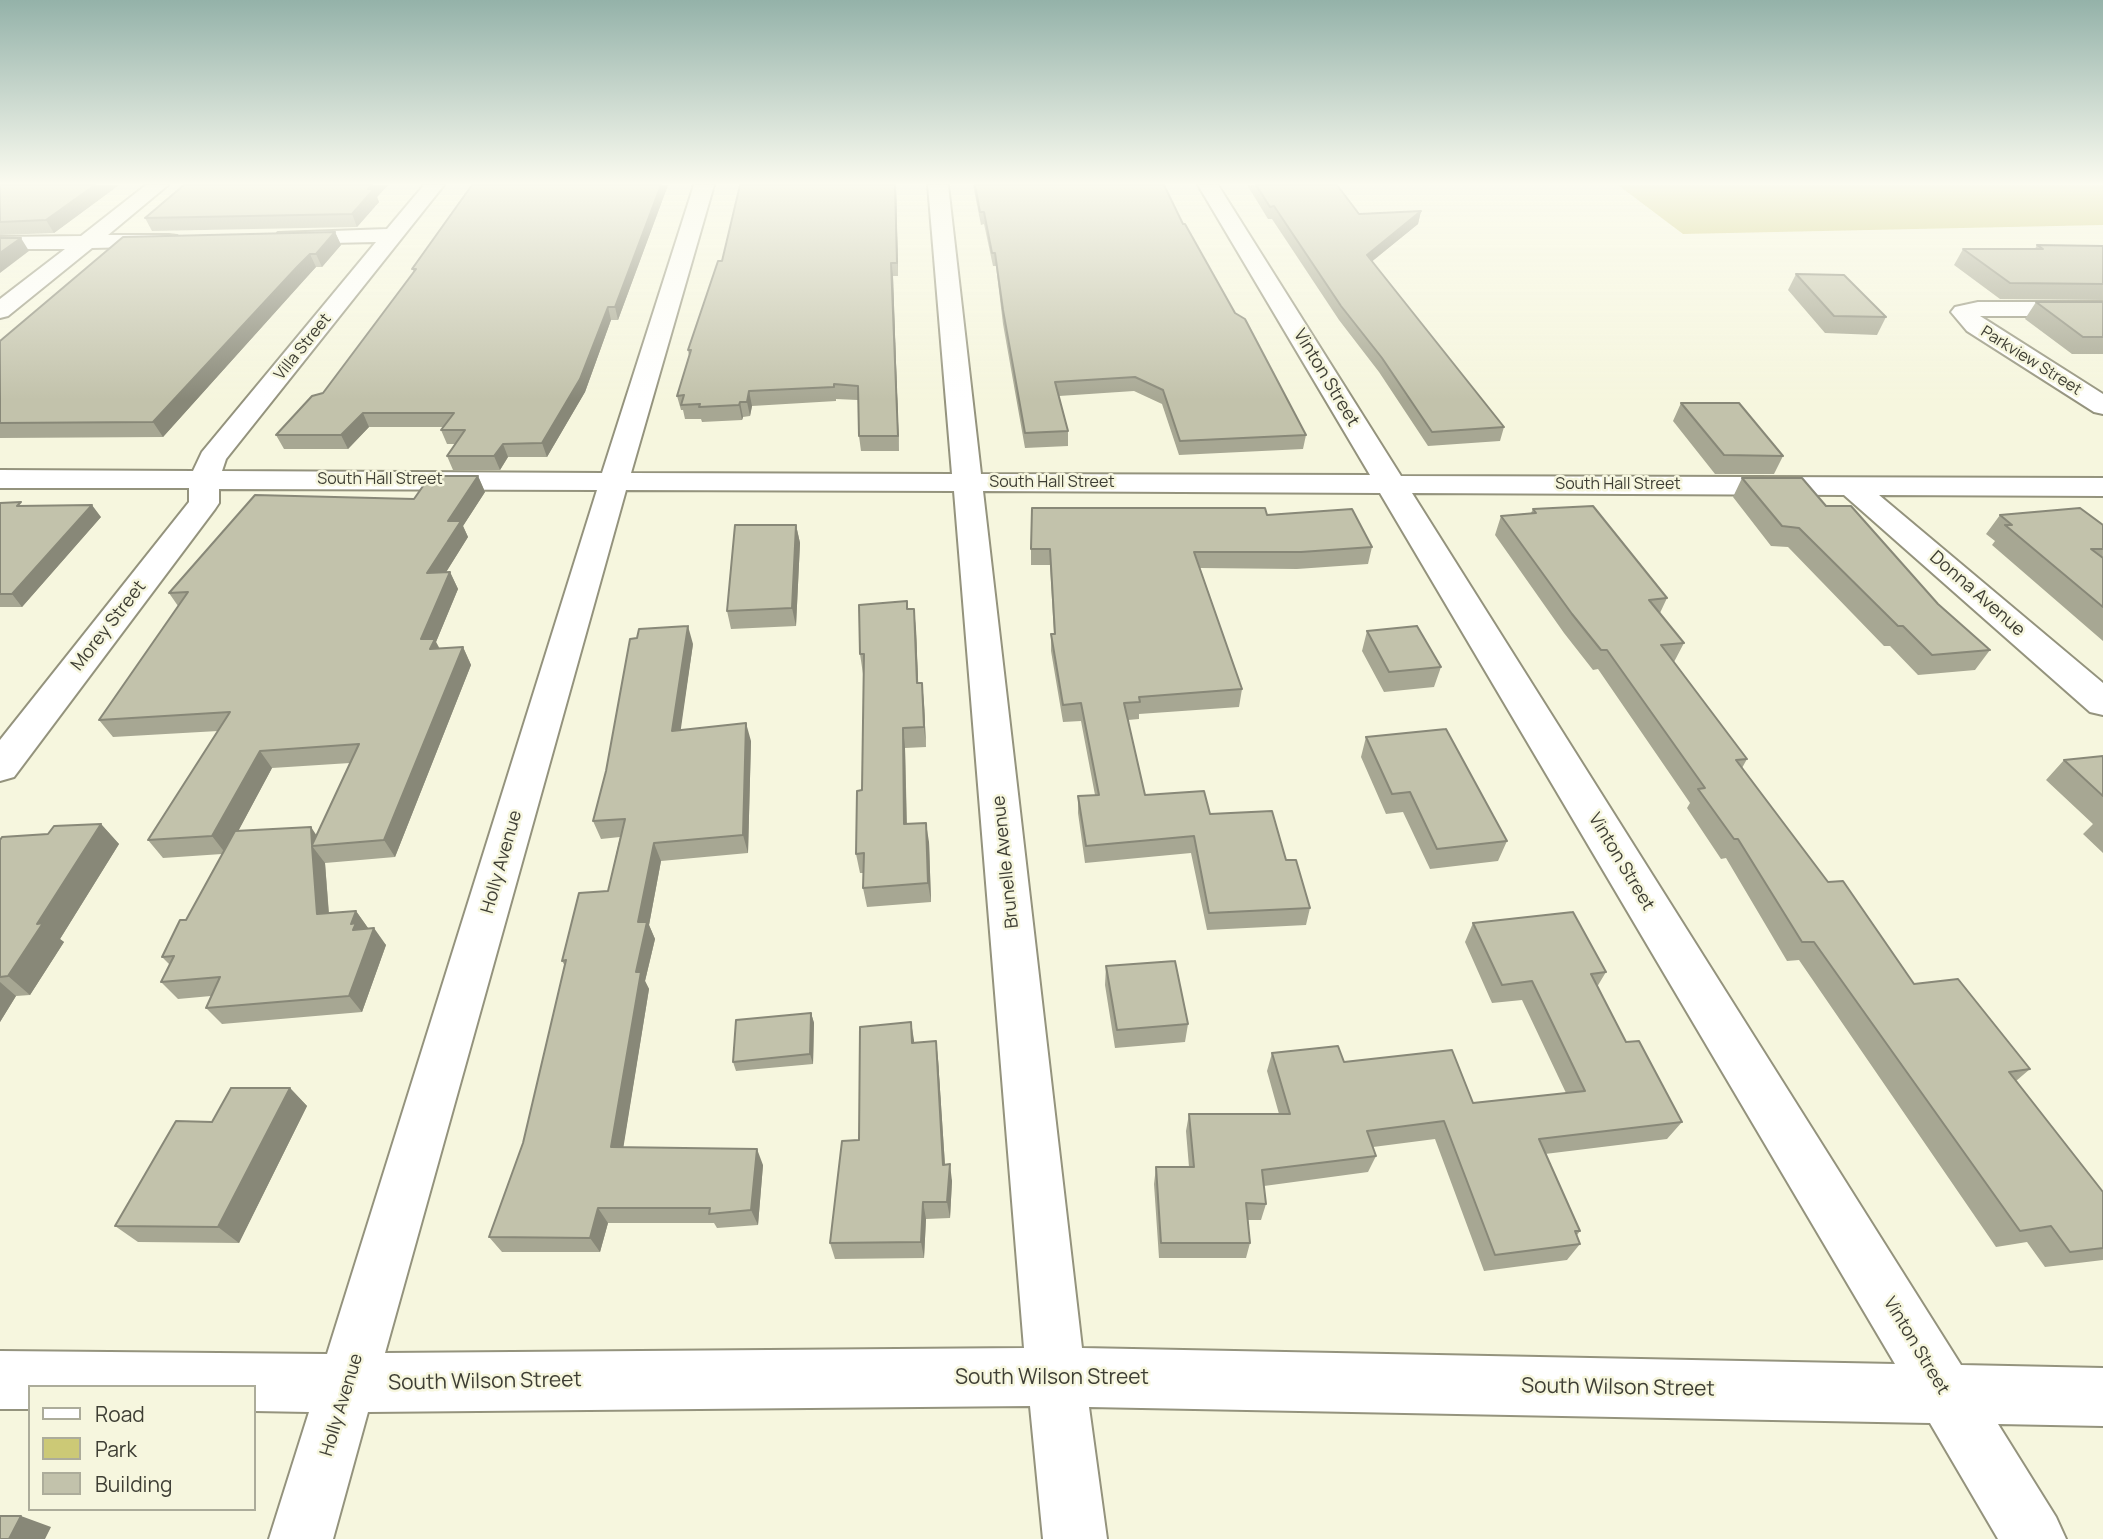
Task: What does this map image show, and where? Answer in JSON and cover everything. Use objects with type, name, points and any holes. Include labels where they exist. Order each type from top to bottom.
[{"type":"street","points":[[0,311],[68,257]]},
{"type":"street","name":"Villa Street","points":[[204,480],[212,458],[377,257]]},
{"type":"street","name":"Holly Avenue","points":[[301,1539],[682,257]]},
{"type":"street","name":"Brunelle Avenue","points":[[945,257],[1056,1377],[1075,1539]]},
{"type":"street","name":"Vinton Street","points":[[1252,257],[2034,1539]]},
{"type":"street","name":"Parkview Street","points":[[2103,309],[1978,309],[1963,312],[1993,337],[2103,406]]},
{"type":"street","name":"South Hall Street","points":[[0,479],[2103,487]]},
{"type":"street","name":"Morey Street","points":[[0,767],[204,503],[204,480]]},
{"type":"street","name":"Donna Avenue","points":[[1852,486],[2103,703]]},
{"type":"street","name":"South Wilson Street","points":[[0,1380],[348,1383],[1056,1377],[2103,1397]]},
{"type":"building","points":[[100,257],[307,257],[153,422],[0,423],[0,341]]},
{"type":"building","points":[[421,257],[634,257],[615,307],[608,307],[580,379],[542,443],[503,444],[494,456],[447,456],[465,430],[441,430],[454,413],[363,413],[341,435],[276,435],[312,396],[323,393],[416,269],[412,269]]},
{"type":"building","points":[[723,257],[897,257],[897,263],[891,263],[898,436],[859,436],[858,386],[834,384],[834,387],[749,391],[747,402],[740,402],[739,405],[681,405],[684,395],[677,396],[691,350],[688,350],[718,261],[722,261]]},
{"type":"building","points":[[996,257],[1203,257],[1235,313],[1245,319],[1306,435],[1180,441],[1163,390],[1135,377],[1055,382],[1068,431],[1025,433]]},
{"type":"building","points":[[1308,257],[1368,257],[1504,427],[1432,432],[1382,358],[1341,306]]},
{"type":"building","points":[[1974,257],[2103,257],[2103,284],[2010,283]]},
{"type":"building","points":[[1796,274],[1844,275],[1886,317],[1834,316]]},
{"type":"building","points":[[2036,302],[2103,302],[2103,337],[2083,337]]},
{"type":"building","points":[[1681,403],[1739,403],[1783,456],[1724,455]]},
{"type":"building","points":[[430,476],[478,476],[448,521],[461,521],[427,573],[450,572],[421,639],[435,639],[430,649],[463,647],[384,840],[312,846],[317,914],[356,911],[351,924],[356,923],[353,930],[374,928],[349,996],[206,1008],[220,977],[161,982],[174,956],[162,957],[180,920],[186,920],[235,831],[311,827],[312,845],[359,744],[260,751],[212,836],[148,840],[230,712],[99,720],[188,592],[169,593],[255,495],[414,499]]},
{"type":"building","points":[[1742,478],[1802,478],[1826,506],[1851,506],[1938,604],[1990,650],[1932,655],[1903,626],[1898,626],[1799,528],[1782,526]]},
{"type":"building","points":[[21,502],[17,506],[92,505],[12,594],[0,594],[0,503]]},
{"type":"building","points":[[1593,506],[1667,598],[1649,600],[1684,643],[1661,645],[1747,759],[1736,760],[1828,882],[1843,881],[1914,984],[1958,979],[2030,1069],[2009,1072],[2103,1192],[2103,1248],[2070,1252],[2051,1226],[2020,1231],[1814,942],[1802,942],[1738,839],[1734,839],[1698,789],[1705,788],[1607,650],[1601,650],[1572,614],[1501,516],[1536,513],[1533,509]]},
{"type":"building","points":[[1032,508],[1265,508],[1267,515],[1352,509],[1372,547],[1301,552],[1194,552],[1242,689],[1139,697],[1140,702],[1124,703],[1145,795],[1204,791],[1210,814],[1272,811],[1286,860],[1296,860],[1310,908],[1209,913],[1194,836],[1086,846],[1078,796],[1099,795],[1081,703],[1063,705],[1051,634],[1055,634],[1050,549],[1031,549]]},
{"type":"building","points":[[2080,508],[2103,525],[2103,549],[2091,549],[2103,558],[2103,607],[2005,525],[2012,525],[2000,515]]},
{"type":"building","points":[[735,525],[796,525],[792,608],[727,611]]},
{"type":"building","points":[[907,601],[907,609],[914,609],[917,683],[922,683],[924,727],[903,728],[904,824],[926,823],[928,883],[863,888],[864,853],[856,854],[857,791],[862,790],[864,654],[860,654],[859,605]]},
{"type":"building","points":[[688,626],[672,731],[746,723],[743,835],[654,843],[638,922],[647,922],[636,972],[641,972],[611,1147],[757,1149],[751,1210],[709,1214],[710,1208],[598,1208],[590,1238],[489,1237],[523,1143],[579,893],[608,891],[625,819],[593,821],[606,771],[630,639],[637,638],[639,629]]},
{"type":"building","points":[[1417,626],[1441,667],[1389,672],[1367,631]]},
{"type":"building","points":[[1446,729],[1507,841],[1437,849],[1410,792],[1392,794],[1366,737]]},
{"type":"building","points":[[2103,756],[2103,796],[2064,760]]},
{"type":"building","points":[[101,824],[37,924],[43,923],[8,976],[0,977],[0,840],[2,837],[48,834],[54,826]]},
{"type":"building","points":[[1573,912],[1606,972],[1591,974],[1626,1042],[1639,1041],[1682,1122],[1539,1139],[1580,1231],[1575,1231],[1580,1244],[1495,1255],[1444,1121],[1367,1131],[1376,1156],[1262,1170],[1266,1204],[1246,1203],[1250,1243],[1161,1243],[1156,1167],[1194,1167],[1189,1114],[1290,1114],[1272,1053],[1338,1046],[1344,1062],[1452,1050],[1473,1103],[1585,1091],[1532,981],[1502,985],[1473,923]]},
{"type":"building","points":[[1175,961],[1188,1024],[1117,1030],[1106,966]]},
{"type":"building","points":[[811,1013],[810,1054],[733,1062],[736,1020]]},
{"type":"building","points":[[911,1022],[912,1043],[936,1041],[943,1165],[950,1164],[947,1202],[923,1202],[921,1242],[830,1243],[842,1141],[859,1140],[860,1027]]},
{"type":"building","points":[[231,1088],[290,1088],[218,1227],[115,1226],[176,1121],[212,1122]]},
{"type":"building","points":[[0,1516],[21,1516],[9,1539],[0,1539]]}]
